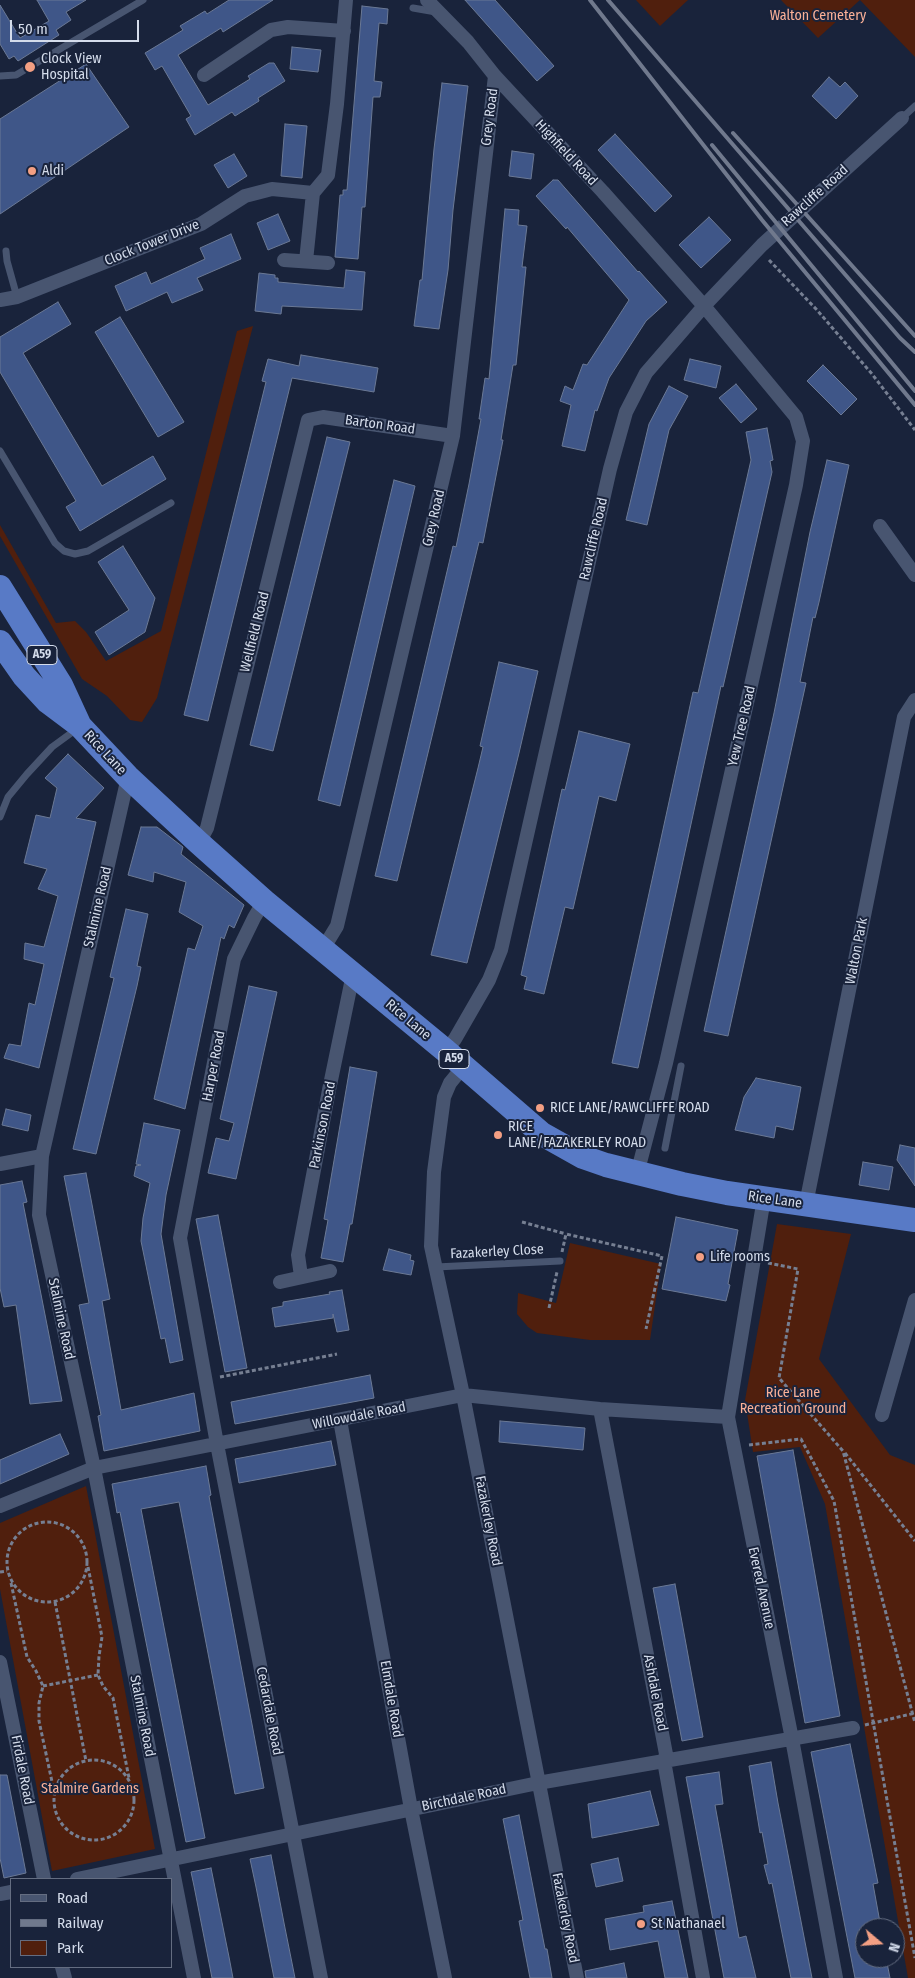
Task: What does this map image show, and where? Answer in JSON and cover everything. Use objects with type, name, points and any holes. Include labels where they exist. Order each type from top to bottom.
[{"type":"highway","name":"Rice Lane","points":[[0,587],[28,635],[61,685],[80,726]]},
{"type":"highway","name":"Rice Lane","points":[[1,649],[48,702],[80,726],[128,778],[264,902],[323,949],[548,1138],[606,1166],[637,1174],[691,1186],[915,1220]]},
{"type":"street","points":[[306,261],[313,193],[328,175],[338,104],[346,0]]},
{"type":"street","name":"Highfield Road","points":[[427,0],[468,42],[495,76],[603,192],[704,306]]},
{"type":"street","points":[[204,75],[271,30],[288,27],[344,31]]},
{"type":"street","name":"Grey Road","points":[[323,949],[337,926],[453,436],[495,76]]},
{"type":"street","name":"Rawcliffe Road","points":[[454,1059],[456,1039],[489,980],[500,950],[610,469],[626,412],[646,373],[704,306],[760,247],[902,118]]},
{"type":"street","name":"Clock Tower Drive","points":[[0,300],[17,296],[201,224],[245,196],[272,189],[313,193]]},
{"type":"street","points":[[284,260],[328,263]]},
{"type":"street","name":"Yew Tree Road","points":[[637,1174],[668,1053],[796,485],[803,441],[796,417],[704,306]]},
{"type":"street","name":"Barton Road","points":[[308,420],[324,417],[453,436]]},
{"type":"street","name":"Wellfield Road","points":[[199,843],[207,828],[308,420]]},
{"type":"street","points":[[880,526],[915,575]]},
{"type":"street","points":[[1,649],[28,635]]},
{"type":"street","name":"Walton Park","points":[[806,1204],[904,717],[915,700]]},
{"type":"street","name":"Stalmine Road","points":[[128,778],[42,1156],[39,1215],[94,1468],[194,1978]]},
{"type":"street","name":"Harper Road","points":[[180,1238],[234,959],[264,902]]},
{"type":"street","name":"Parkinson Road","points":[[301,1276],[298,1255],[353,974]]},
{"type":"street","name":"Fazakerley Road","points":[[454,1059],[450,1084],[444,1097],[438,1137],[434,1172],[431,1246],[464,1395],[577,1978]]},
{"type":"street","points":[[0,1164],[42,1156]]},
{"type":"street","name":"Evered Avenue","points":[[764,1198],[728,1417],[732,1448],[792,1739],[836,1978]]},
{"type":"street","name":"Cedardale Road","points":[[180,1238],[217,1444],[321,1978]]},
{"type":"street","points":[[280,1282],[330,1271]]},
{"type":"street","points":[[882,1415],[915,1300]]},
{"type":"street","name":"Willowdale Road","points":[[0,1506],[94,1468],[464,1395],[600,1409],[728,1417]]},
{"type":"street","name":"Ashdale Road","points":[[600,1409],[666,1754],[664,1762],[703,1978]]},
{"type":"street","name":"Elmdale Road","points":[[340,1420],[411,1809],[445,1978]]},
{"type":"street","name":"Firdale Road","points":[[0,1662],[44,1878]]},
{"type":"street","name":"Birchdale Road","points":[[82,1878],[293,1836],[538,1783],[852,1728]]},
{"type":"lane","points":[[0,76],[16,75],[143,0]]},
{"type":"lane","points":[[413,8],[439,12]]},
{"type":"lane","points":[[902,118],[915,106]]},
{"type":"lane","points":[[6,251],[17,296]]},
{"type":"lane","points":[[0,451],[55,543],[64,552],[75,554],[88,551],[170,503]]},
{"type":"lane","points":[[0,817],[8,797],[27,774],[52,747],[80,726]]},
{"type":"lane","points":[[664,1148],[681,1066]]},
{"type":"lane","name":"Fazakerley Close","points":[[436,1267],[560,1261]]},
{"type":"path","points":[[760,247],[872,374],[915,430]]},
{"type":"path","points":[[522,1222],[662,1256],[646,1329]]},
{"type":"path","points":[[549,1308],[566,1234]]},
{"type":"path","points":[[753,1261],[798,1269],[779,1378],[844,1451],[915,1541]]},
{"type":"path","points":[[205,1380],[337,1354]]},
{"type":"path","points":[[732,1448],[801,1439],[834,1501],[915,1958]]},
{"type":"path","points":[[844,1451],[914,1713],[915,1723]]},
{"type":"path","points":[[46,1521],[60,1523],[72,1530],[82,1541],[87,1554],[88,1566],[102,1637],[98,1656],[98,1675],[103,1686],[113,1698],[134,1800],[130,1818],[123,1829],[112,1836],[100,1840],[88,1840],[75,1836],[65,1828],[58,1818],[54,1806],[54,1792],[39,1721],[39,1703],[43,1686],[27,1656],[7,1571],[6,1556],[11,1543],[20,1531],[32,1524],[46,1521]]},
{"type":"path","points":[[11,1582],[19,1592],[30,1599],[42,1602],[55,1602],[67,1598],[77,1590],[84,1579],[88,1566]]},
{"type":"path","points":[[0,1572],[7,1571]]},
{"type":"path","points":[[55,1602],[86,1761]]},
{"type":"path","points":[[43,1686],[98,1675]]},
{"type":"path","points":[[852,1728],[914,1713]]},
{"type":"path","points":[[54,1792],[60,1779],[69,1768],[95,1759],[109,1762],[121,1769],[130,1780]]},
{"type":"green space","points":[[636,0],[688,0],[660,26]]},
{"type":"green space","name":"Walton Cemetery","points":[[781,0],[860,0],[818,38]]},
{"type":"green space","name":"Walton Cemetery","points":[[860,0],[915,0],[915,57]]},
{"type":"green space","points":[[253,326],[157,698],[142,722],[130,720],[107,696],[82,679],[0,536],[0,525],[56,623],[75,621],[86,632],[106,661],[161,631],[237,331]]},
{"type":"green space","name":"Rice Lane Recreation Ground","points":[[777,1224],[851,1234],[819,1359],[890,1455],[915,1465],[915,1978],[908,1978],[905,1961],[905,1918],[897,1918],[825,1504],[800,1447],[753,1452],[745,1400]]},
{"type":"green space","points":[[570,1243],[661,1264],[650,1340],[590,1340],[537,1333],[528,1327],[517,1314],[518,1293],[556,1303]]},
{"type":"green space","name":"Stalmire Gardens","points":[[86,1486],[155,1849],[52,1871],[0,1589],[0,1523]]},
{"type":"building","points":[[37,0],[86,0],[66,12],[71,20],[56,30],[59,35],[18,61],[14,56],[9,59],[0,44],[0,5],[20,38],[49,21]]},
{"type":"building","points":[[229,0],[273,0],[223,32],[221,28],[178,55],[208,105],[250,79],[248,76],[269,63],[274,63],[285,81],[258,98],[259,101],[235,116],[232,112],[195,135],[186,119],[191,116],[162,66],[155,70],[145,53],[183,30],[180,26],[205,11],[207,14]]},
{"type":"building","points":[[465,0],[495,0],[554,66],[537,81]]},
{"type":"building","points":[[362,6],[388,9],[387,24],[379,23],[374,81],[382,82],[380,97],[373,97],[365,207],[362,207],[358,259],[335,257],[340,195],[343,195],[343,190],[347,190]]},
{"type":"building","points":[[292,47],[321,50],[318,72],[290,69]]},
{"type":"building","name":"Aldi","points":[[86,64],[129,127],[0,214],[0,119]]},
{"type":"building","points":[[829,77],[840,87],[845,82],[858,96],[836,119],[812,96]]},
{"type":"building","points":[[442,83],[468,86],[453,210],[448,270],[439,329],[414,326],[420,280],[422,280]]},
{"type":"building","points":[[285,124],[307,126],[302,178],[281,176]]},
{"type":"building","points":[[615,134],[672,196],[655,212],[598,150]]},
{"type":"building","points":[[512,151],[534,154],[531,179],[509,176]]},
{"type":"building","points":[[234,154],[247,176],[228,188],[214,165]]},
{"type":"building","points":[[553,180],[558,180],[638,272],[667,302],[646,321],[609,378],[597,411],[595,410],[585,451],[562,446],[571,405],[560,401],[565,386],[573,390],[583,364],[587,365],[629,300],[567,227],[566,229],[536,196]]},
{"type":"building","points":[[505,209],[519,210],[518,225],[527,226],[522,267],[526,267],[516,365],[513,365],[501,440],[503,440],[483,543],[479,542],[397,881],[375,876],[453,546],[456,547],[469,484],[481,419],[479,419],[485,378],[489,379]]},
{"type":"building","points":[[278,214],[290,241],[268,250],[257,223]]},
{"type":"building","points":[[709,217],[731,240],[701,268],[679,245]]},
{"type":"building","points":[[231,234],[241,259],[197,278],[203,290],[172,303],[167,292],[126,311],[115,286],[146,272],[151,284],[205,259],[200,248]]},
{"type":"building","points":[[346,270],[365,272],[362,310],[282,306],[281,314],[255,311],[259,273],[275,275],[275,278],[278,278],[278,282],[344,288]]},
{"type":"building","points":[[58,302],[71,324],[23,353],[102,486],[153,456],[166,479],[80,531],[66,507],[76,501],[0,372],[0,337]]},
{"type":"building","points":[[120,317],[184,422],[158,437],[95,332]]},
{"type":"building","points":[[301,355],[378,368],[374,392],[292,378],[208,721],[184,715],[266,382],[262,381],[268,359],[299,366]]},
{"type":"building","points":[[690,359],[721,366],[716,388],[684,380]]},
{"type":"building","points":[[823,365],[857,399],[841,415],[807,381]]},
{"type":"building","points":[[736,384],[757,409],[741,423],[719,398]]},
{"type":"building","points":[[669,386],[688,396],[669,430],[647,525],[626,520],[649,424]]},
{"type":"building","points":[[767,428],[773,460],[770,461],[772,472],[723,687],[721,686],[638,1068],[612,1063],[693,692],[698,693],[751,460],[746,432]]},
{"type":"building","points":[[327,437],[350,442],[273,751],[250,745]]},
{"type":"building","points":[[827,460],[849,465],[819,602],[815,618],[813,617],[800,682],[806,683],[728,1036],[704,1031]]},
{"type":"building","points":[[394,480],[415,486],[340,806],[318,800]]},
{"type":"building","points":[[123,546],[155,598],[145,632],[109,655],[95,632],[129,610],[98,562]]},
{"type":"building","points":[[499,662],[538,671],[467,963],[431,955],[483,747],[480,746]]},
{"type":"building","points":[[579,731],[630,744],[616,801],[599,796],[573,909],[565,907],[544,994],[524,989],[527,977],[521,975],[562,789],[565,790]]},
{"type":"building","points":[[68,754],[104,788],[76,818],[96,822],[39,1068],[4,1058],[9,1044],[21,1046],[29,1003],[35,1005],[44,964],[24,959],[25,943],[44,947],[58,896],[38,889],[47,869],[24,863],[36,815],[50,818],[57,788],[45,778]]},
{"type":"building","points":[[141,827],[157,827],[183,847],[181,854],[244,905],[234,928],[229,925],[224,939],[221,937],[185,1109],[154,1099],[188,948],[195,950],[203,926],[179,912],[186,882],[154,872],[153,882],[128,875]]},
{"type":"building","points":[[126,909],[148,914],[137,966],[141,967],[137,986],[96,1154],[73,1149],[114,978],[110,977]]},
{"type":"building","points":[[249,986],[277,992],[236,1179],[208,1173],[216,1138],[229,1141],[234,1123],[220,1119]]},
{"type":"building","points":[[350,1067],[377,1072],[352,1224],[350,1224],[343,1262],[321,1258],[328,1220],[324,1219]]},
{"type":"building","points":[[756,1078],[801,1087],[793,1130],[776,1126],[774,1138],[735,1130],[744,1097]]},
{"type":"building","points":[[6,1109],[31,1115],[28,1131],[2,1125]]},
{"type":"building","points":[[144,1123],[180,1130],[166,1195],[161,1234],[183,1360],[170,1363],[165,1338],[161,1339],[141,1241],[143,1218],[150,1183],[134,1176],[136,1166],[141,1165],[136,1164]]},
{"type":"building","points":[[900,1145],[915,1148],[915,1186],[897,1160]]},
{"type":"building","points":[[863,1162],[893,1167],[889,1190],[859,1185]]},
{"type":"building","points":[[86,1173],[110,1299],[102,1301],[121,1410],[194,1393],[200,1431],[104,1451],[98,1416],[101,1415],[79,1305],[89,1303],[64,1176]]},
{"type":"building","points":[[22,1181],[27,1202],[23,1203],[62,1401],[30,1404],[16,1305],[4,1307],[0,1288],[0,1185]]},
{"type":"building","points":[[218,1215],[247,1368],[225,1372],[196,1219]]},
{"type":"building","name":"Life rooms","points":[[676,1217],[738,1230],[726,1301],[662,1289]]},
{"type":"building","points":[[389,1249],[411,1255],[410,1260],[414,1261],[411,1275],[383,1270]]},
{"type":"building","points":[[342,1290],[349,1330],[337,1332],[333,1314],[333,1318],[275,1327],[272,1308],[283,1306],[283,1302],[330,1294],[329,1292]]},
{"type":"building","points":[[370,1375],[374,1398],[235,1424],[231,1402]]},
{"type":"building","points":[[500,1421],[585,1428],[583,1450],[499,1442]]},
{"type":"building","points":[[60,1434],[69,1454],[0,1484],[0,1460]]},
{"type":"building","points":[[331,1441],[336,1465],[239,1483],[235,1459]]},
{"type":"building","points":[[793,1450],[840,1716],[805,1723],[757,1456]]},
{"type":"building","points":[[206,1466],[211,1495],[209,1496],[264,1788],[235,1794],[179,1502],[141,1509],[205,1838],[186,1842],[120,1512],[117,1513],[112,1484]]},
{"type":"building","points":[[675,1584],[703,1737],[682,1741],[653,1588]]},
{"type":"building","points":[[850,1744],[878,1883],[873,1884],[879,1918],[855,1918],[855,1968],[888,1968],[890,1978],[855,1978],[811,1752]]},
{"type":"building","points":[[771,1762],[812,1978],[791,1978],[772,1883],[769,1884],[764,1865],[768,1864],[762,1832],[760,1833],[749,1766]]},
{"type":"building","points":[[719,1772],[723,1804],[715,1805],[739,1938],[746,1936],[756,1978],[724,1978],[686,1777]]},
{"type":"building","points":[[0,1775],[7,1775],[26,1873],[4,1878],[0,1858]]},
{"type":"building","points":[[650,1791],[659,1825],[592,1838],[588,1804]]},
{"type":"building","points":[[519,1815],[552,1978],[530,1978],[519,1921],[523,1920],[503,1819]]},
{"type":"building","points":[[271,1855],[295,1978],[274,1978],[250,1859]]},
{"type":"building","points":[[618,1858],[623,1881],[596,1887],[591,1864]]},
{"type":"building","points":[[211,1868],[233,1978],[212,1978],[191,1872]]},
{"type":"building","name":"St Nathanael","points":[[672,1901],[688,1978],[665,1978],[658,1941],[610,1950],[605,1919],[644,1912],[643,1906]]},
{"type":"building","points":[[624,1963],[627,1978],[586,1978],[585,1971]]},
{"type":"railway","points":[[590,0],[762,220],[915,405]]},
{"type":"railway","points":[[608,0],[900,338],[915,352]]},
{"type":"railway","points":[[733,133],[915,336]]},
{"type":"railway","points":[[712,145],[915,391]]},
{"type":"place","name":"Clock View Hospital","points":[[30,67]]},
{"type":"place","name":"Aldi","points":[[32,171]]},
{"type":"place","name":"RICE LANE/RAWCLIFFE ROAD","points":[[540,1108]]},
{"type":"place","name":"RICE LANE/FAZAKERLEY ROAD","points":[[498,1135]]},
{"type":"place","name":"Life rooms","points":[[700,1257]]},
{"type":"place","name":"St Nathanael","points":[[641,1924]]}]
